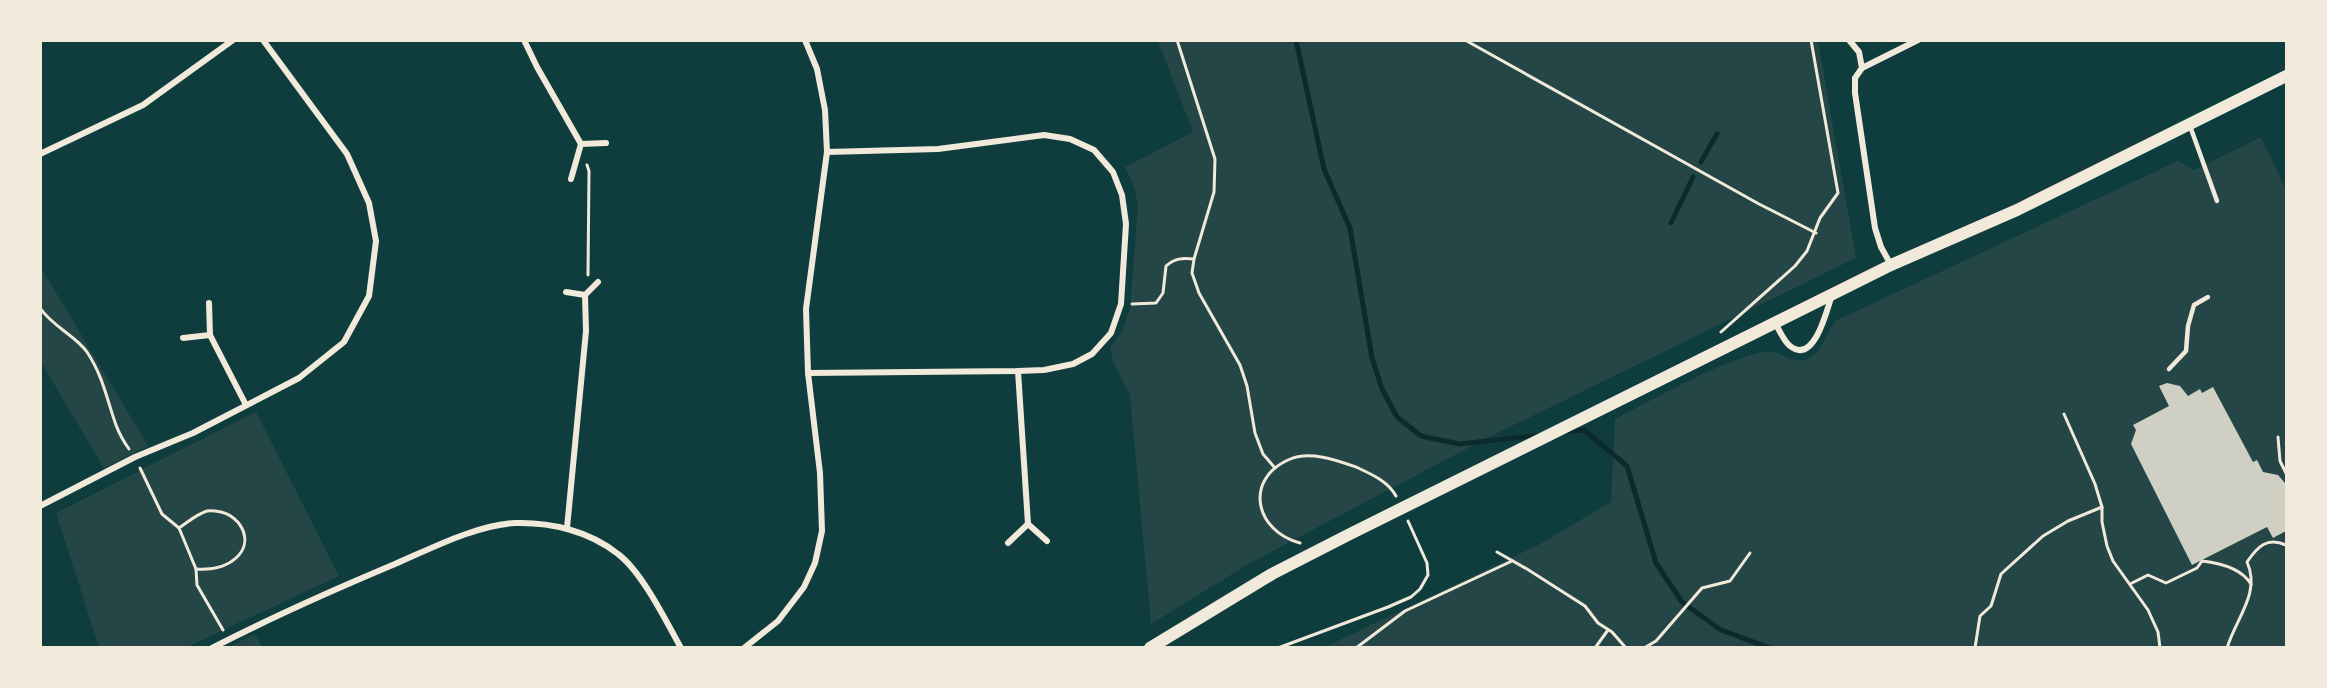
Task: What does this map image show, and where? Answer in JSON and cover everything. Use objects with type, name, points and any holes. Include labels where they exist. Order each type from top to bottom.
[{"type":"main road","points":[[1150,648],[1272,574],[1350,534],[1891,265],[2017,210],[2286,76]]},
{"type":"street","points":[[40,154],[143,105],[233,40]]},
{"type":"street","points":[[40,506],[135,457],[193,432],[299,378],[344,342],[369,296],[376,241],[369,203],[347,154],[263,40]]},
{"type":"street","points":[[524,40],[581,144],[571,180]]},
{"type":"street","points":[[744,648],[778,621],[804,587],[815,563],[822,531],[820,473],[808,373],[806,309],[828,152],[825,110],[819,79],[805,40]]},
{"type":"street","points":[[1849,40],[1860,52],[1862,68]]},
{"type":"street","points":[[1891,265],[1881,247],[1875,228],[1855,93],[1855,78],[1862,68],[1918,40]]},
{"type":"street","points":[[808,373],[1018,371],[1044,370],[1073,364],[1092,354],[1111,333],[1121,304],[1126,224],[1122,195],[1113,172],[1094,150],[1070,140],[1044,135],[938,149],[828,152]]},
{"type":"street","points":[[581,144],[606,143]]},
{"type":"street","points":[[567,528],[586,331],[585,295],[598,282]]},
{"type":"street","points":[[566,292],[585,295]]},
{"type":"street","points":[[1775,323],[1787,343],[1794,349],[1802,350],[1811,345],[1819,335],[1832,295]]},
{"type":"street","points":[[209,303],[210,335],[246,405]]},
{"type":"street","points":[[183,338],[210,335]]},
{"type":"street","points":[[1018,371],[1028,524],[1047,541]]},
{"type":"street","points":[[212,648],[329,592],[462,536],[513,523],[567,528],[592,538],[619,554],[646,586],[681,648]]},
{"type":"street","points":[[1008,543],[1028,524]]},
{"type":"lane","points":[[2190,123],[2217,201]]},
{"type":"lane","points":[[2169,369],[2186,351],[2188,326],[2194,305],[2208,297]]},
{"type":"path","points":[[1177,40],[1215,159],[1214,192],[1192,273],[1199,292],[1240,365],[1247,386],[1255,433],[1263,454],[1275,468]]},
{"type":"path","points":[[1465,40],[1758,204],[1816,233]]},
{"type":"path","points":[[1716,336],[1795,266],[1807,251],[1820,218],[1838,193],[1811,40]]},
{"type":"path","points":[[581,144],[589,171],[589,273],[585,295]]},
{"type":"path","points":[[1121,304],[1156,303],[1163,293],[1166,266],[1173,260],[1194,259]]},
{"type":"path","points":[[40,308],[47,318],[85,349],[94,364],[108,397],[116,426],[135,457],[162,514],[179,528],[196,569],[197,585],[228,639]]},
{"type":"path","points":[[2064,414],[2087,462],[2102,507],[2102,522],[2113,561],[2148,610],[2158,632],[2160,648]]},
{"type":"path","points":[[2278,437],[2280,461],[2286,473]]},
{"type":"path","points":[[1975,648],[1980,616],[1991,606],[2001,574],[2043,536],[2068,521],[2102,507]]},
{"type":"path","points":[[179,528],[195,516],[209,510],[233,516],[242,527],[245,538],[236,558],[221,567],[196,569]]},
{"type":"path","points":[[2227,648],[2246,606],[2252,585],[2252,573],[2247,561],[2257,547],[2267,541],[2286,545]]},
{"type":"path","points":[[1497,552],[1585,606],[1598,623],[1609,630],[1626,648]]},
{"type":"path","points":[[1644,648],[1656,641],[1702,588],[1730,581],[1750,553]]},
{"type":"path","points":[[1356,648],[1405,611],[1512,561]]},
{"type":"path","points":[[2130,584],[2148,575],[2166,583],[2197,568],[2202,561],[2235,570],[2247,578],[2252,585]]},
{"type":"path","points":[[1595,648],[1609,630]]},
{"type":"shaded area","points":[[1158,41],[1818,41],[1856,258],[1481,441],[1250,563],[1151,624],[1130,395],[1114,364],[1110,348],[1121,333],[1130,310],[1138,205],[1134,187],[1125,167],[1193,132]]},
{"type":"shaded area","points":[[2261,137],[2286,190],[2286,647],[1323,648],[1538,545],[1611,502],[1615,419],[1706,372],[1744,357],[1768,351],[1797,360],[1809,358],[1821,347],[1835,321],[2178,161],[2194,170]]},
{"type":"shaded area","points":[[40,266],[148,446],[104,468],[41,362]]},
{"type":"shaded area","points":[[256,412],[339,576],[187,647],[99,647],[56,513]]},
{"type":"shaded area","points":[[255,634],[262,647],[229,647]]},
{"type":"building","points":[[2167,383],[2180,386],[2188,396],[2200,389],[2202,393],[2213,387],[2253,462],[2257,460],[2263,472],[2278,475],[2285,483],[2286,531],[2273,538],[2267,527],[2192,565],[2131,444],[2136,430],[2133,425],[2169,406],[2159,386]]},
{"type":"waterway","points":[[1296,40],[1324,169],[1350,228],[1372,358],[1382,389],[1397,417],[1421,436],[1459,444],[1542,435]]},
{"type":"waterway","points":[[1701,162],[1717,134]]},
{"type":"waterway","points":[[1671,223],[1693,177]]},
{"type":"waterway","points":[[1563,432],[1584,430],[1627,466],[1656,563],[1682,602],[1721,630],[1770,648]]}]
